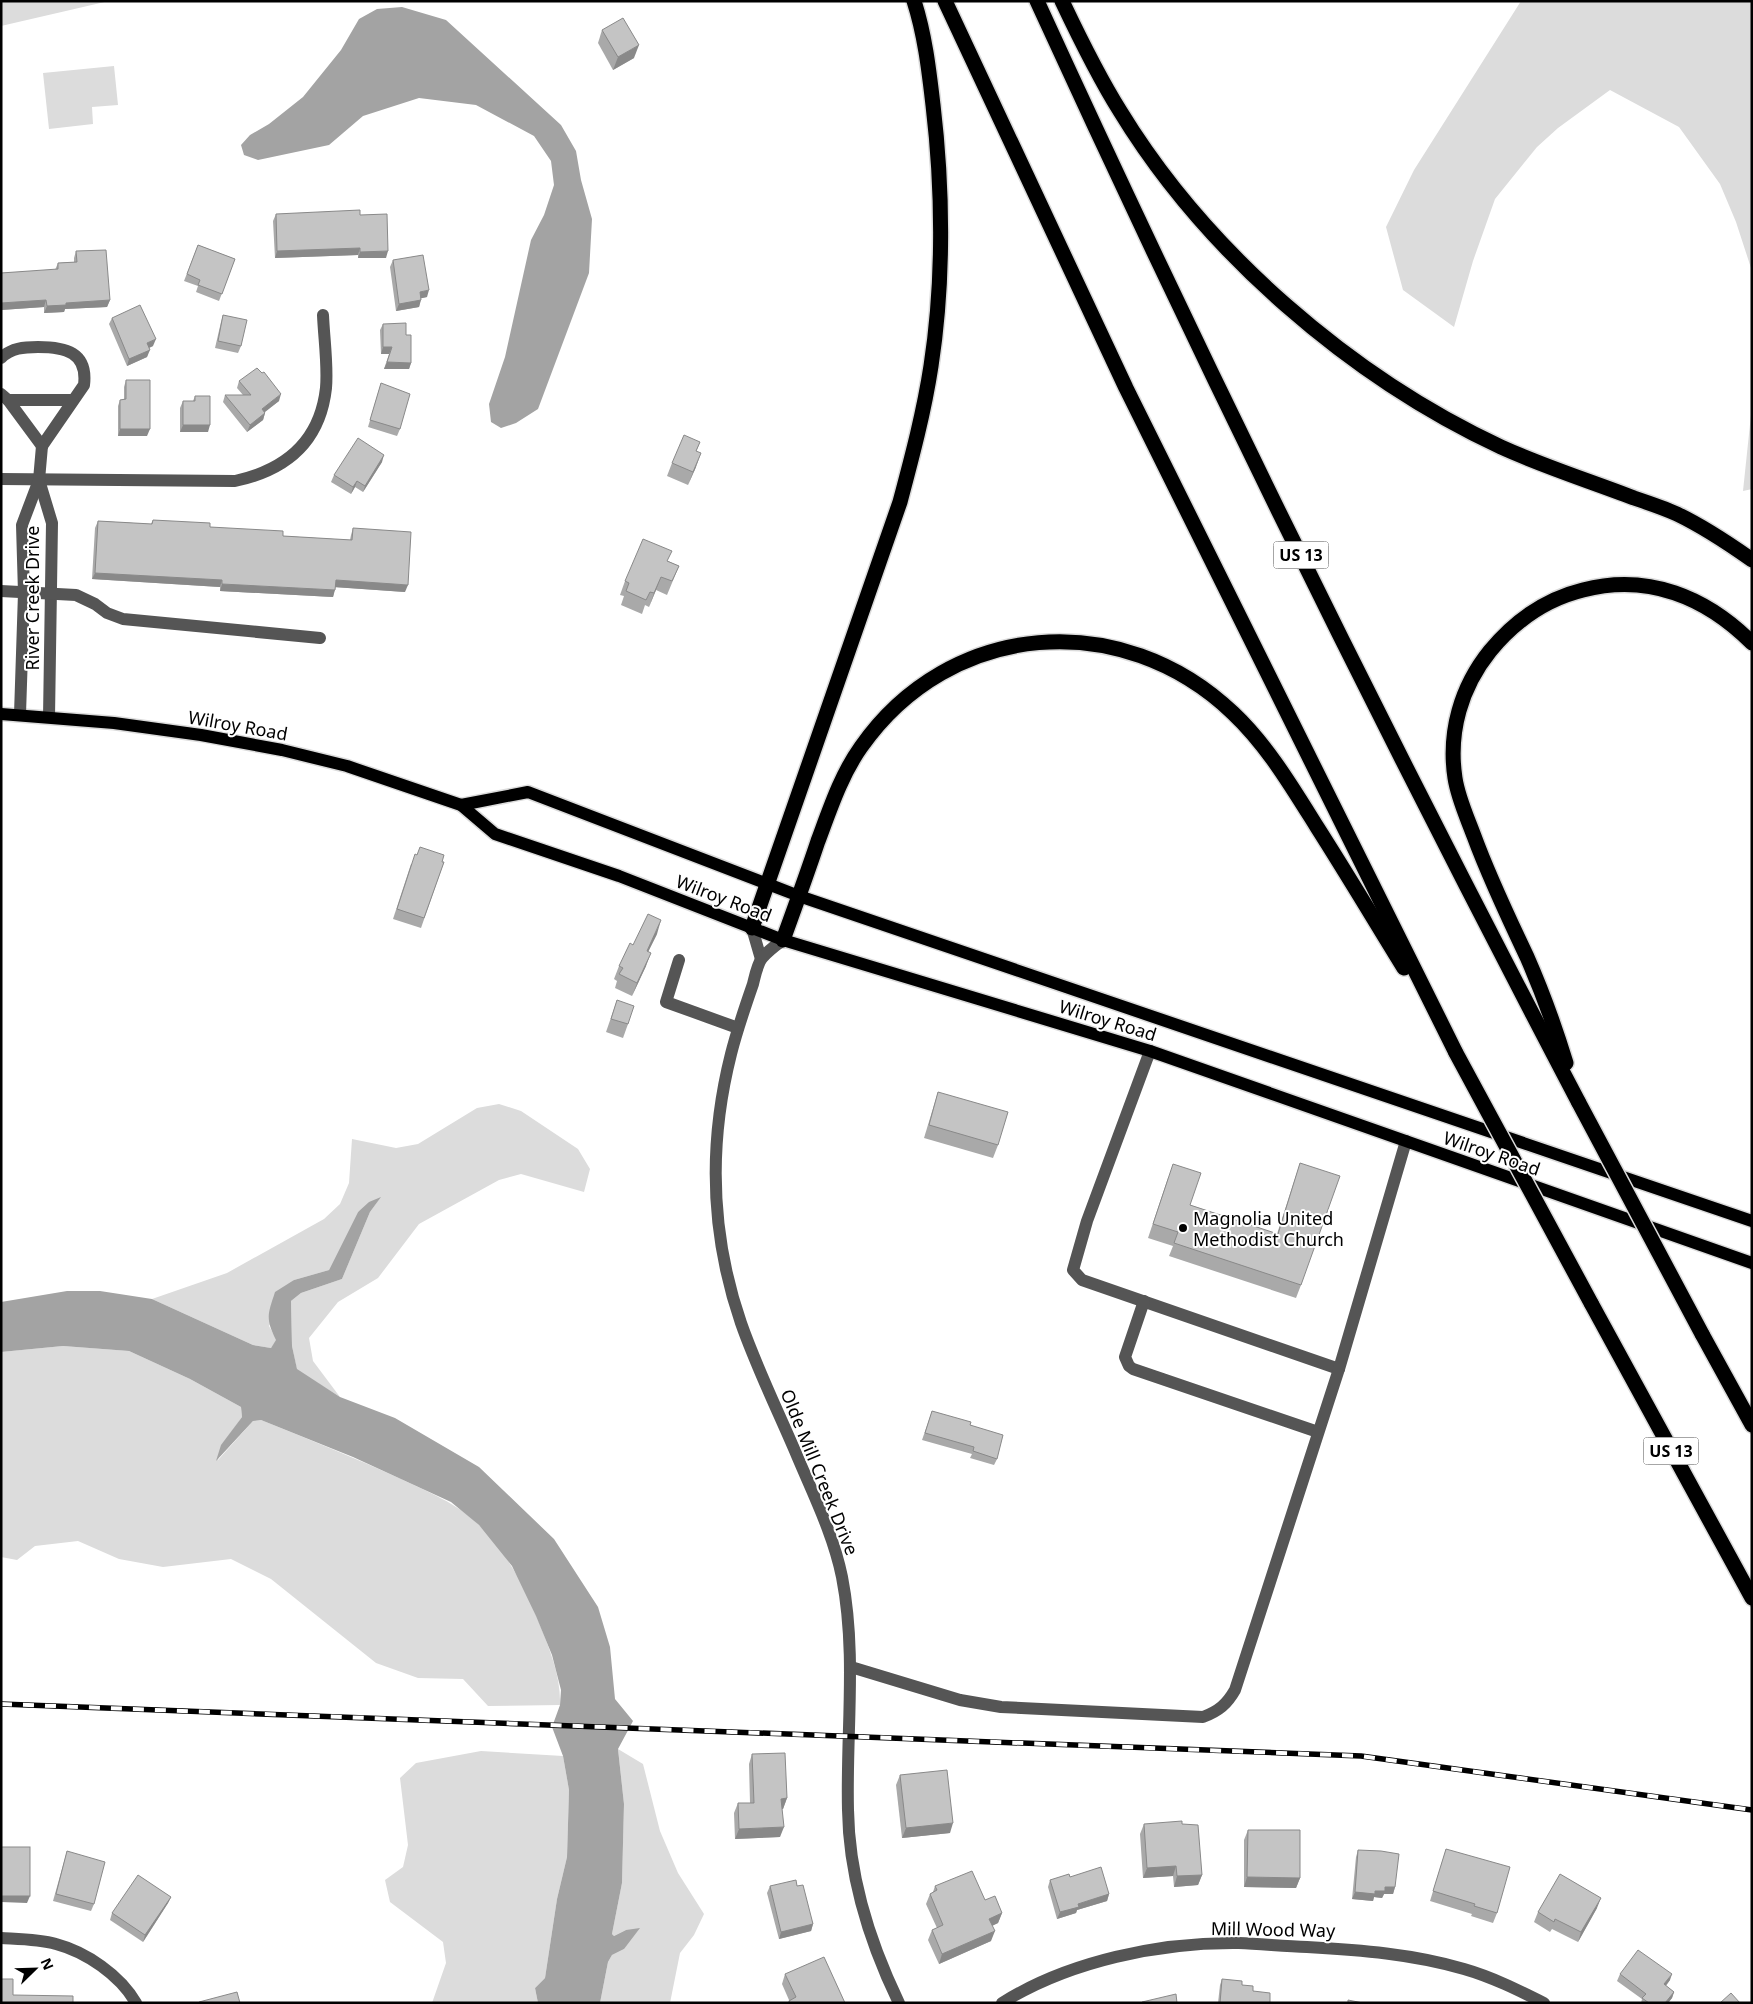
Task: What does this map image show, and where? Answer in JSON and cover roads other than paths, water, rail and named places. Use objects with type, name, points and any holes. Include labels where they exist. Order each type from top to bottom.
[{"type":"highway","points":[[752,928],[900,502],[919,434],[931,365],[937,310],[940,243],[938,149],[927,60],[914,1]]},
{"type":"highway","name":"US 13","points":[[945,1],[1126,388],[1456,1053],[1752,1598]]},
{"type":"highway","name":"US 13","points":[[1037,1],[1097,133],[1231,414],[1387,728],[1579,1103],[1752,1425]]},
{"type":"highway","points":[[1062,1],[1087,54],[1120,112],[1158,167],[1207,228],[1252,275],[1301,318],[1368,369],[1430,408],[1491,441],[1552,469],[1675,513],[1718,536],[1752,560]]},
{"type":"highway","points":[[1579,1103],[1556,1031],[1528,960],[1484,864],[1461,800],[1456,779],[1453,751],[1457,718],[1466,690],[1480,664],[1502,636],[1525,617],[1555,600],[1583,590],[1606,586],[1652,587],[1681,594],[1710,608],[1736,627],[1752,642]]},
{"type":"highway","points":[[783,940],[842,778],[860,748],[881,720],[907,696],[937,676],[969,660],[1008,647],[1040,641],[1073,641],[1107,645],[1142,655],[1176,670],[1195,682],[1234,713],[1262,744],[1291,784],[1456,1053]]},
{"type":"main road","name":"Wilroy Road","points":[[1,714],[20,714],[114,723],[201,735],[282,750],[347,766],[461,804],[495,834],[619,876],[783,940],[1150,1051],[1752,1262]]},
{"type":"main road","name":"Wilroy Road","points":[[461,804],[528,792],[799,896],[1752,1221]]},
{"type":"street","points":[[1,479],[235,481],[257,476],[281,465],[298,450],[312,432],[323,408],[326,386],[323,315]]},
{"type":"street","points":[[1,358],[7,352],[29,347],[56,347],[73,353],[81,361],[86,375],[80,393],[73,400],[42,446],[5,397]]},
{"type":"street","points":[[5,397],[73,400]]},
{"type":"street","name":"River Creek Drive","points":[[20,714],[24,593],[22,525],[39,480],[42,446]]},
{"type":"street","name":"River Creek Drive","points":[[39,480],[52,523],[49,717]]},
{"type":"street","points":[[1,591],[76,595],[95,604],[107,613],[123,619],[320,638]]},
{"type":"street","points":[[752,928],[761,959],[783,940]]},
{"type":"street","name":"Olde Mill Creek Drive","points":[[761,959],[738,1028],[720,1107],[715,1157],[715,1197],[719,1237],[741,1324],[828,1530],[841,1574],[847,1609],[851,1667],[848,1812],[852,1858],[861,1903],[875,1947],[899,2003]]},
{"type":"street","points":[[679,960],[666,1002],[738,1028]]},
{"type":"street","points":[[1150,1051],[1087,1221],[1073,1270],[1082,1280],[1339,1369]]},
{"type":"street","points":[[851,1667],[960,1700],[1001,1707],[1203,1717],[1217,1712],[1228,1702],[1235,1690],[1339,1369],[1406,1141]]},
{"type":"street","points":[[1144,1301],[1125,1357],[1129,1366],[1133,1369],[1318,1432]]},
{"type":"street","points":[[1,1938],[55,1944],[85,1955],[111,1973],[136,2003]]},
{"type":"street","name":"Mill Wood Way","points":[[1002,2003],[1043,1981],[1083,1966],[1116,1957],[1185,1946],[1237,1943],[1359,1950],[1417,1958],[1465,1969],[1506,1983],[1544,2003]]},
{"type":"railway","points":[[1,1704],[1361,1756],[1752,1810]]},
{"type":"place","name":"Magnolia United Methodist Church","points":[[1183,1228]]}]
